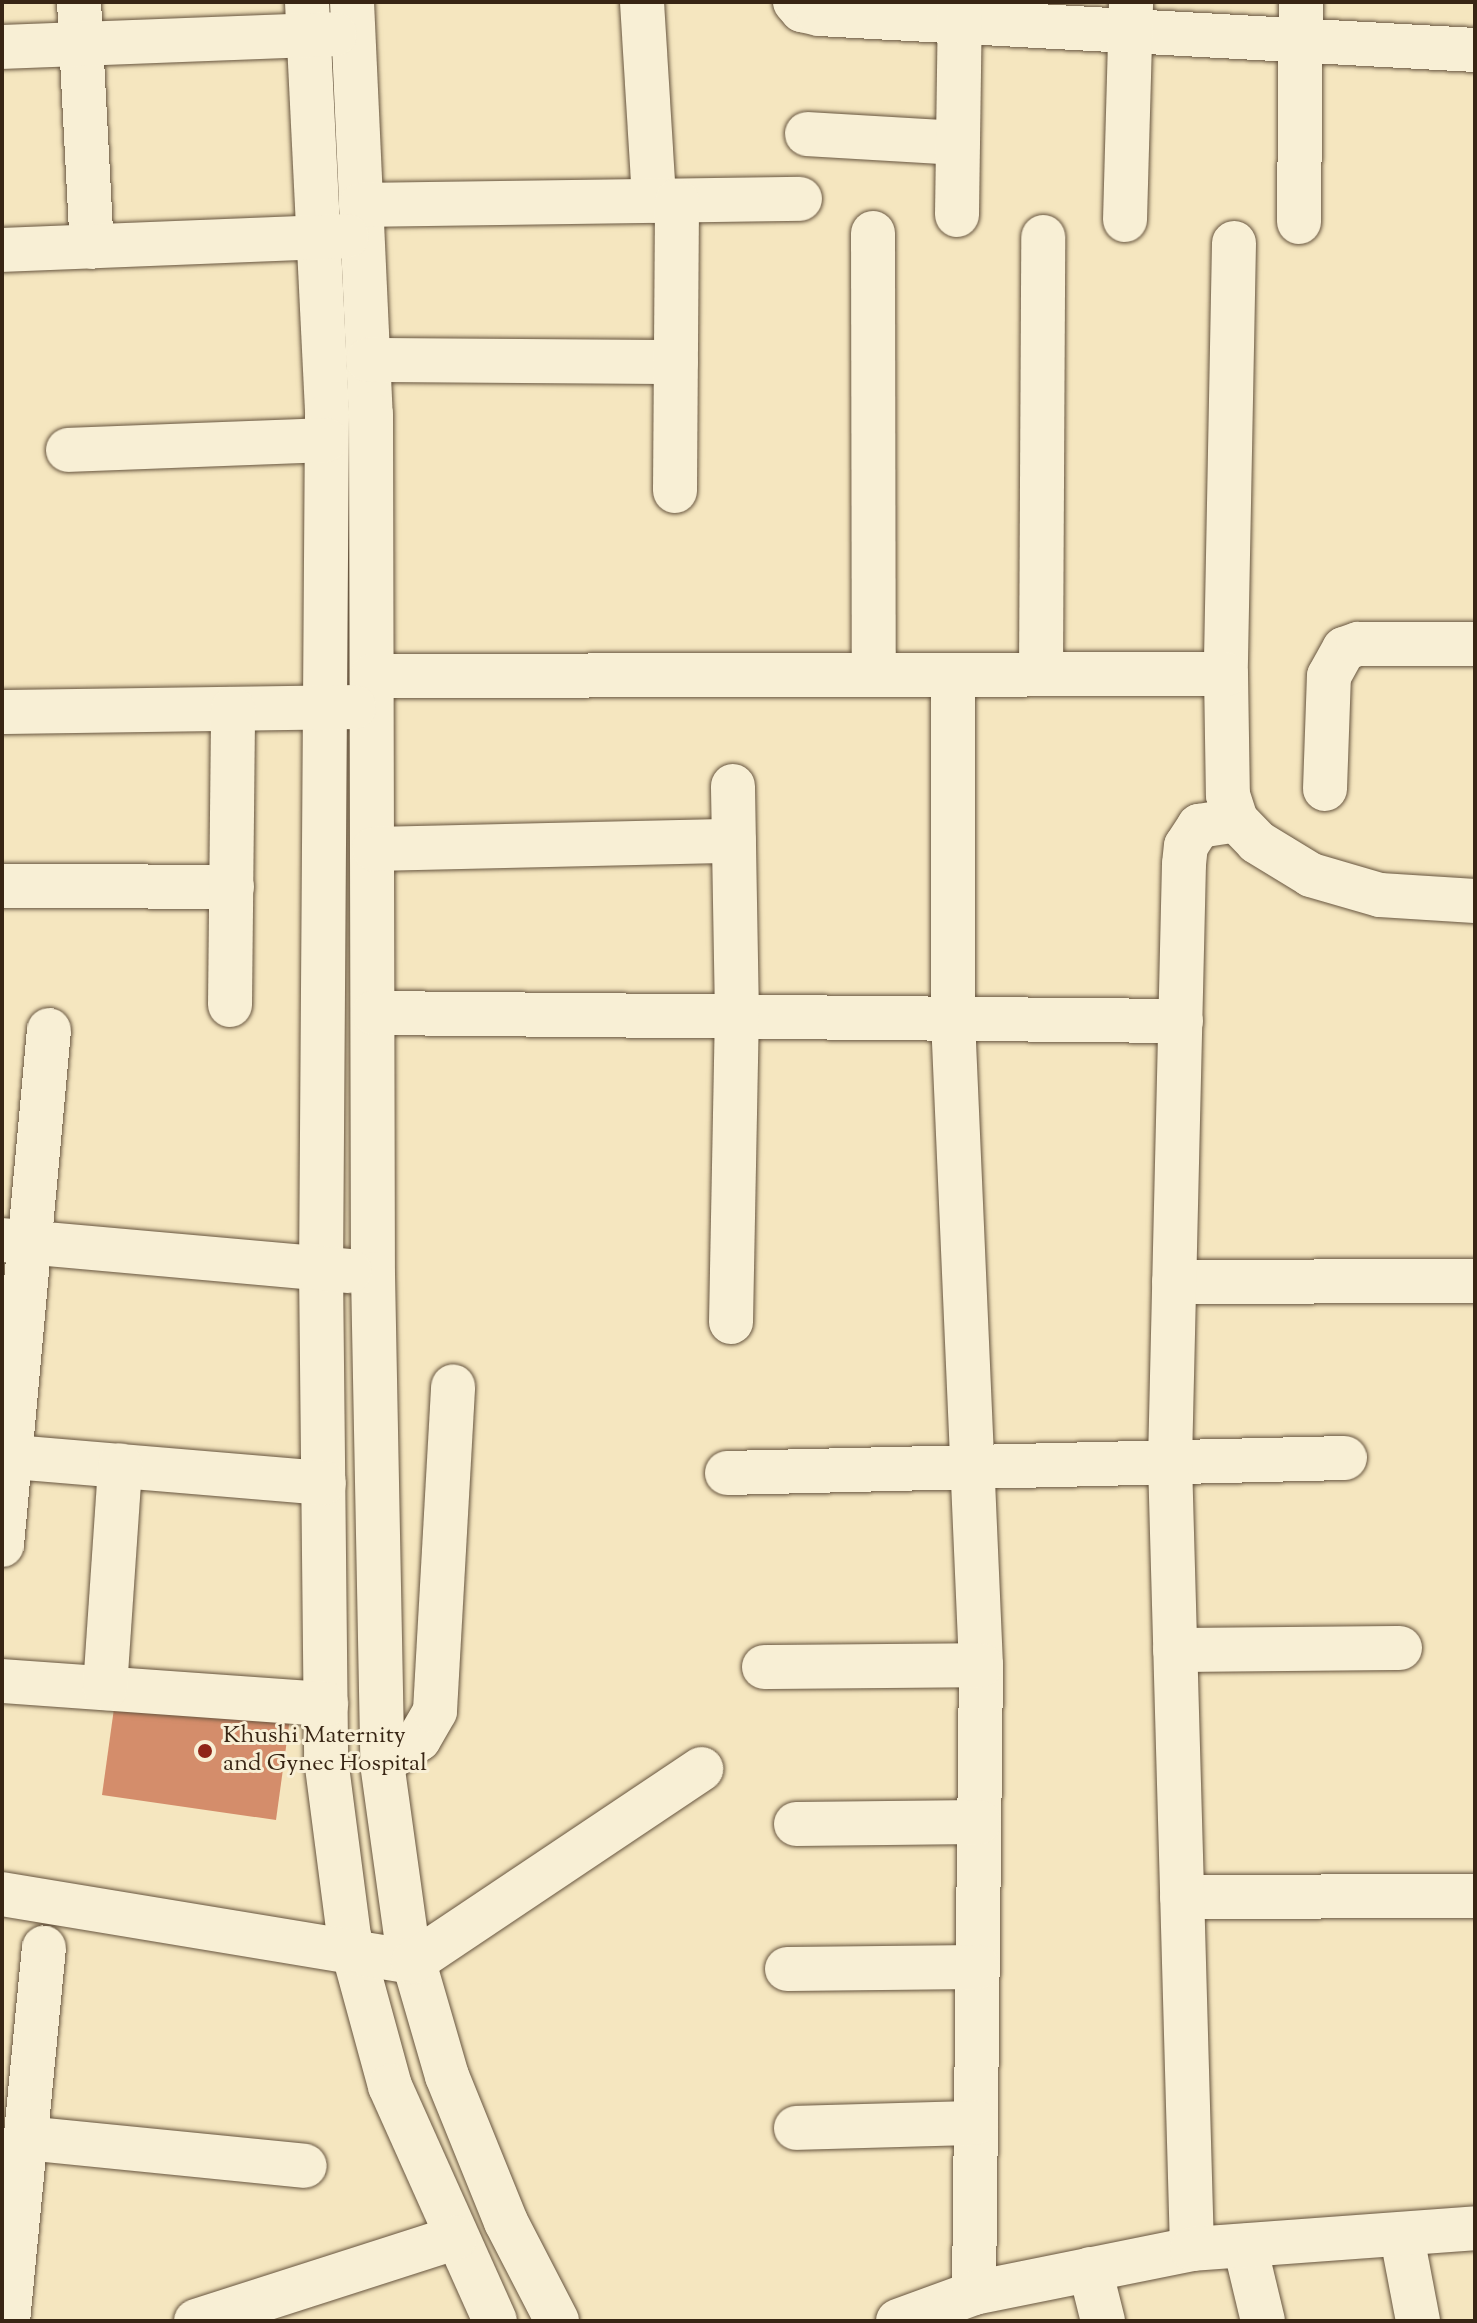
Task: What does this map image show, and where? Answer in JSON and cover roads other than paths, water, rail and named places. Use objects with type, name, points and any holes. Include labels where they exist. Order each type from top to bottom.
[{"type":"street","points":[[642,2],[666,201],[676,362],[675,491]]},
{"type":"street","points":[[795,2],[802,10],[819,14],[960,12],[1301,21],[1475,50]]},
{"type":"street","points":[[957,215],[960,12]]},
{"type":"street","points":[[1125,220],[1130,16]]},
{"type":"street","points":[[2,47],[80,23],[352,18],[368,360],[374,849],[373,1274],[382,1763],[413,1962],[447,2076],[506,2222],[557,2321]]},
{"type":"street","points":[[308,19],[326,440],[321,1268],[326,1759],[354,1952],[390,2086],[455,2238],[495,2321]]},
{"type":"street","points":[[1299,222],[1301,21]]},
{"type":"street","points":[[80,23],[92,247]]},
{"type":"street","points":[[807,134],[958,143]]},
{"type":"street","points":[[2,250],[318,238],[362,220],[666,201],[800,199]]},
{"type":"street","points":[[873,233],[874,675]]},
{"type":"street","points":[[1041,674],[1043,237]]},
{"type":"street","points":[[1234,243],[1226,674],[1228,795],[1236,820],[1257,842],[1311,875],[1380,895],[1475,901]]},
{"type":"street","points":[[368,360],[676,362]]},
{"type":"street","points":[[68,450],[326,440]]},
{"type":"street","points":[[1325,789],[1329,676],[1344,649],[1358,644],[1475,644]]},
{"type":"street","points":[[2,712],[325,707],[372,692],[874,675],[1226,674]]},
{"type":"street","points":[[953,675],[953,1019],[981,1665],[974,2293]]},
{"type":"street","points":[[230,1005],[233,709]]},
{"type":"street","points":[[731,1322],[737,1017],[733,786]]},
{"type":"street","points":[[1192,2249],[1170,1462],[1186,846],[1199,826],[1236,820]]},
{"type":"street","points":[[374,849],[734,841]]},
{"type":"street","points":[[2,886],[232,887]]},
{"type":"street","points":[[374,1013],[1181,1021]]},
{"type":"street","points":[[2,1545],[15,1241],[49,1030]]},
{"type":"street","points":[[15,1241],[373,1274]]},
{"type":"street","points":[[1174,1282],[1475,1281]]},
{"type":"street","points":[[382,1763],[419,1739],[435,1711],[453,1386]]},
{"type":"street","points":[[5,1456],[324,1483]]},
{"type":"street","points":[[727,1473],[1345,1458]]},
{"type":"street","points":[[105,1688],[120,1466]]},
{"type":"street","points":[[1175,1650],[1400,1648]]},
{"type":"street","points":[[764,1667],[981,1665]]},
{"type":"street","points":[[2,1681],[326,1704]]},
{"type":"street","points":[[2,1894],[413,1962],[701,1769]]},
{"type":"street","points":[[796,1824],[979,1822]]},
{"type":"street","points":[[1182,1897],[1475,1896]]},
{"type":"street","points":[[8,2321],[44,1948]]},
{"type":"street","points":[[787,1969],[978,1967]]},
{"type":"street","points":[[796,2128],[976,2123]]},
{"type":"street","points":[[26,2138],[305,2166]]},
{"type":"street","points":[[898,2321],[974,2293],[1192,2249],[1402,2237],[1475,2228]]},
{"type":"street","points":[[1402,2237],[1418,2321]]},
{"type":"street","points":[[196,2321],[455,2238]]},
{"type":"street","points":[[1245,2246],[1263,2321]]},
{"type":"street","points":[[1090,2269],[1103,2321]]},
{"type":"place","name":"Khushi Maternity and Gynec Hospital","points":[[205,1751]]}]
